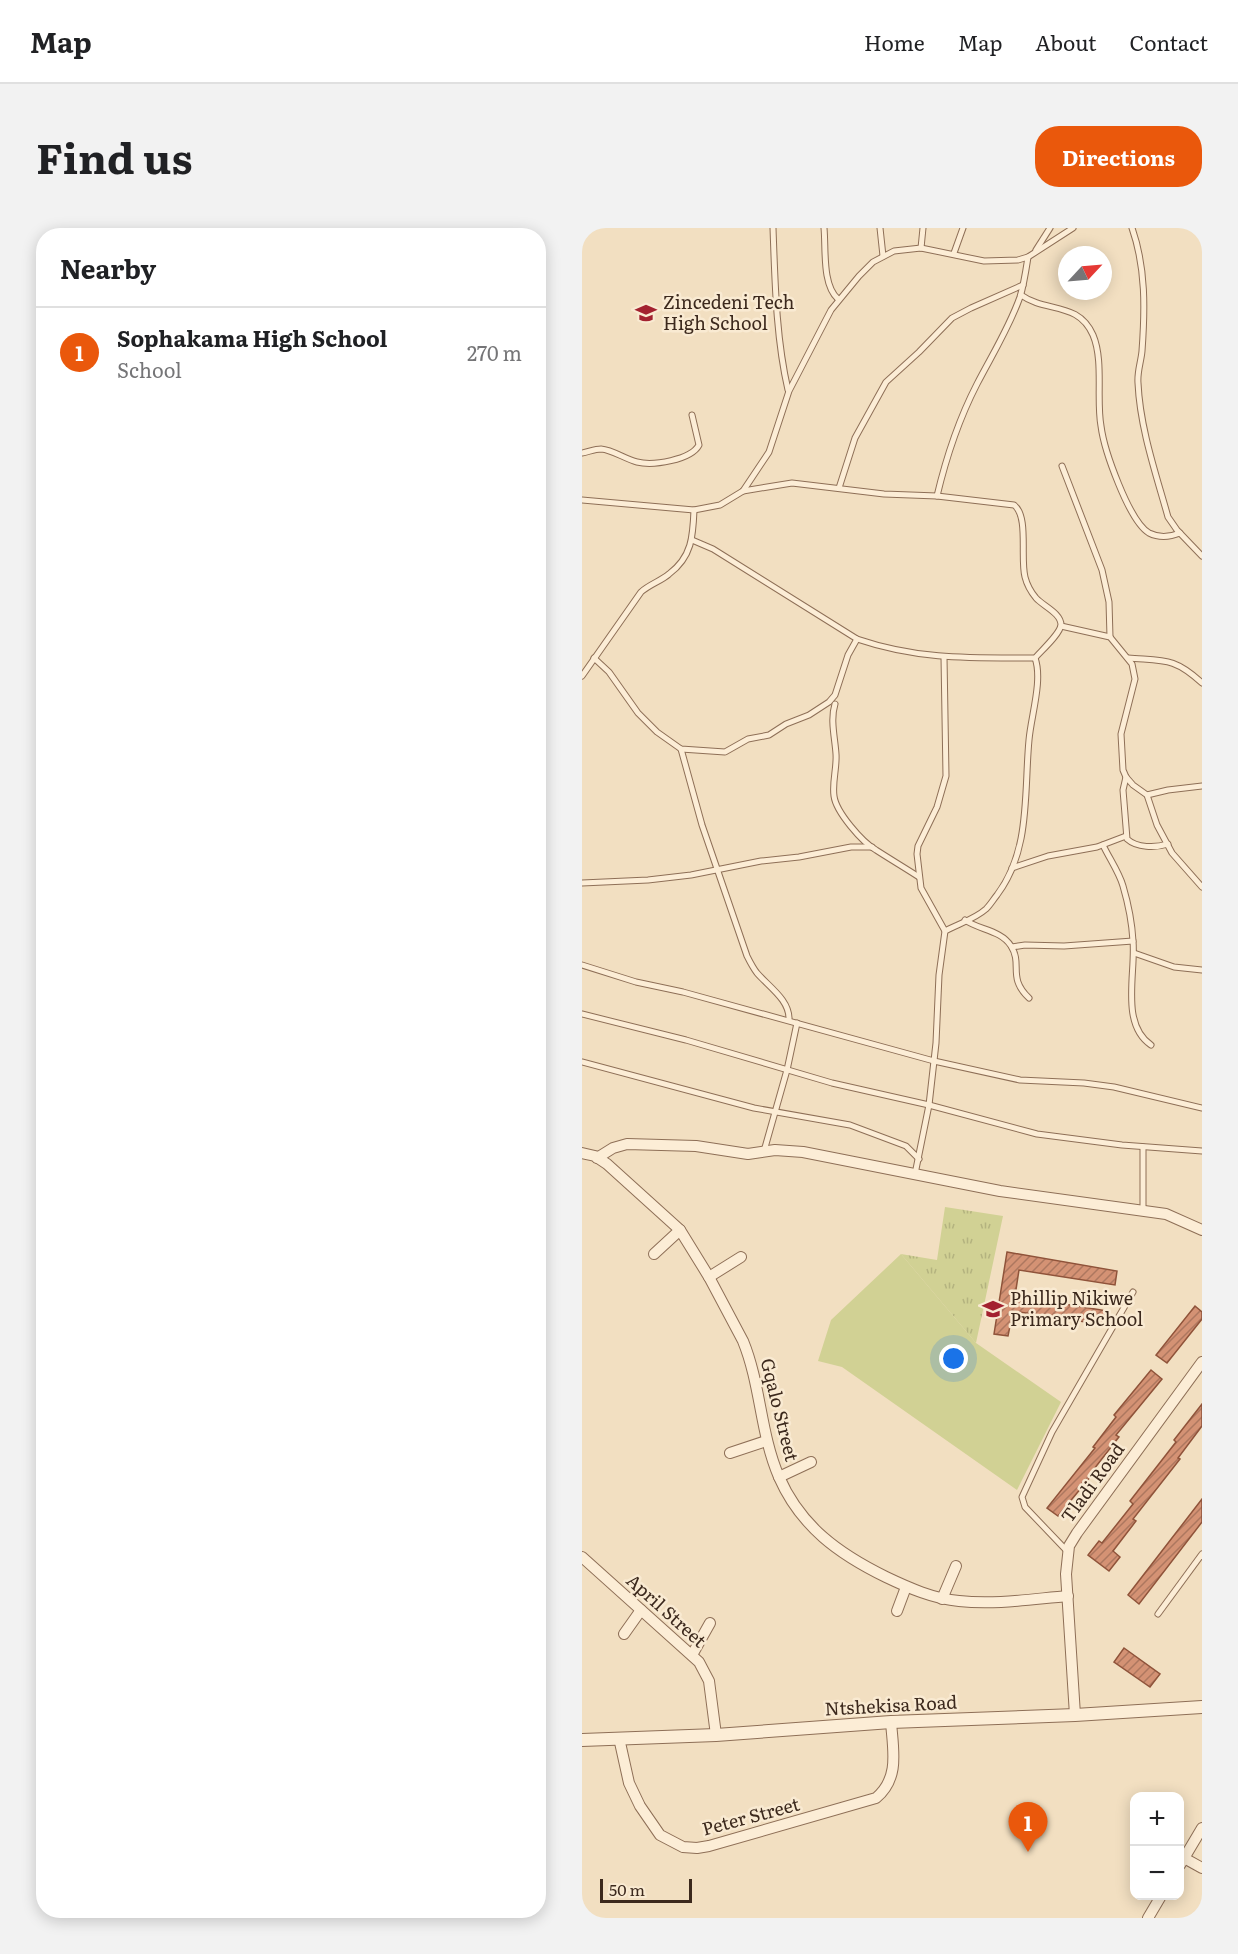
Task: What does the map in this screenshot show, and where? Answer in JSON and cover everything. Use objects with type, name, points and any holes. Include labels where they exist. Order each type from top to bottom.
[{"type":"street","points":[[597,1158],[613,1148],[627,1144],[696,1146],[748,1154],[775,1150],[803,1152],[1000,1191],[1171,1216],[1202,1230]]},
{"type":"street","name":"Gqalo Street","points":[[582,1153],[597,1158],[632,1185],[680,1230],[709,1276],[749,1355],[766,1442],[779,1477],[800,1513],[829,1544],[865,1567],[906,1587],[942,1599],[984,1602],[1068,1596]]},
{"type":"street","points":[[654,1254],[680,1230]]},
{"type":"street","points":[[709,1276],[741,1257]]},
{"type":"street","name":"Tladi Road","points":[[1075,1715],[1066,1574],[1068,1552],[1077,1533],[1202,1362]]},
{"type":"street","points":[[730,1454],[766,1442]]},
{"type":"street","points":[[779,1477],[811,1462]]},
{"type":"street","name":"April Street","points":[[582,1557],[692,1655],[704,1670],[709,1681],[716,1735]]},
{"type":"street","points":[[942,1599],[956,1566]]},
{"type":"street","points":[[897,1611],[906,1587]]},
{"type":"street","points":[[624,1634],[641,1610]]},
{"type":"street","points":[[692,1655],[710,1623]]},
{"type":"street","name":"Ntshekisa Road","points":[[582,1740],[716,1735],[891,1722],[1075,1715],[1202,1707]]},
{"type":"street","name":"Peter Street","points":[[620,1738],[628,1783],[654,1829],[677,1845],[697,1848],[737,1839],[876,1798],[890,1784],[893,1773],[891,1722]]},
{"type":"street","points":[[1184,1858],[1202,1828]]},
{"type":"street","points":[[1184,1862],[1202,1868]]},
{"type":"street","points":[[1148,1918],[1159,1900]]},
{"type":"lane","points":[[772,228],[780,334],[784,371],[789,391]]},
{"type":"lane","points":[[824,228],[828,282],[838,299]]},
{"type":"lane","points":[[880,228],[883,255]]},
{"type":"lane","points":[[921,248],[923,228]]},
{"type":"lane","points":[[954,253],[963,228]]},
{"type":"lane","points":[[1035,252],[1050,228]]},
{"type":"lane","points":[[743,491],[769,452],[789,391],[831,310],[859,276],[883,255],[903,249],[921,248],[984,261],[1018,260],[1028,257],[1073,228]]},
{"type":"lane","points":[[1132,228],[1141,260],[1144,304],[1138,387],[1150,448],[1166,511],[1172,523],[1202,556]]},
{"type":"lane","points":[[937,496],[945,463],[976,385],[1021,295],[1028,257]]},
{"type":"lane","points":[[839,488],[855,438],[885,381],[919,352],[952,318],[1023,285]]},
{"type":"lane","points":[[1021,295],[1040,305],[1074,312],[1093,334],[1097,354],[1101,431],[1127,503],[1135,519],[1147,532],[1161,536],[1180,533]]},
{"type":"lane","points":[[582,453],[602,449],[638,462],[653,463],[684,457],[693,453],[699,445],[692,415]]},
{"type":"lane","points":[[1062,466],[1102,570],[1108,602],[1110,637]]},
{"type":"lane","points":[[582,500],[694,510],[720,505],[743,491],[792,483],[884,494],[937,496],[974,502],[1010,504],[1017,507],[1023,518],[1023,565],[1026,579],[1035,597],[1057,615],[1061,626],[1035,658],[1037,678],[1029,739],[1024,827],[1012,868],[1004,886],[984,911],[945,931]]},
{"type":"lane","points":[[582,676],[642,592],[653,582],[668,576],[683,560],[692,540],[694,510]]},
{"type":"lane","points":[[692,540],[713,549],[857,639],[905,652],[944,657],[1035,658]]},
{"type":"lane","points":[[1061,626],[1110,637],[1134,669],[1135,679],[1121,734],[1121,762],[1126,777],[1147,795],[1157,825],[1175,857],[1202,887]]},
{"type":"lane","points":[[594,658],[609,672],[650,726],[681,748],[725,752],[748,739],[770,735],[786,724],[823,707],[836,695],[848,655],[857,639]]},
{"type":"lane","points":[[915,1174],[929,1105],[939,975],[945,931],[923,892],[919,878],[917,849],[937,807],[946,776],[944,657]]},
{"type":"lane","points":[[1128,658],[1158,658],[1170,661],[1187,670],[1202,683]]},
{"type":"lane","points":[[835,704],[833,712],[836,756],[834,799],[851,825],[872,847],[919,878]]},
{"type":"lane","points":[[681,748],[702,825],[747,956],[754,970],[783,1001],[789,1020]]},
{"type":"lane","points":[[1126,777],[1123,790],[1126,836],[1130,842],[1147,846],[1168,844]]},
{"type":"lane","points":[[1147,795],[1202,786]]},
{"type":"lane","points":[[1012,868],[1048,856],[1103,845],[1126,836]]},
{"type":"lane","points":[[1103,845],[1123,886],[1133,941],[1131,983],[1135,1026],[1141,1036],[1151,1045]]},
{"type":"lane","points":[[582,883],[648,880],[691,875],[851,847],[872,847]]},
{"type":"lane","points":[[965,920],[1001,937],[1012,947],[1017,984],[1029,998]]},
{"type":"lane","points":[[1012,947],[1133,941]]},
{"type":"lane","points":[[1134,953],[1174,967],[1202,970]]},
{"type":"lane","points":[[582,965],[636,982],[789,1020],[934,1061],[1020,1080],[1084,1083],[1114,1088],[1202,1108]]},
{"type":"lane","points":[[582,1014],[686,1040],[787,1070],[1037,1134],[1143,1147],[1202,1151]]},
{"type":"lane","points":[[764,1151],[787,1070],[797,1023]]},
{"type":"lane","points":[[582,1062],[774,1113],[860,1128],[906,1146],[919,1159]]},
{"type":"lane","points":[[1143,1147],[1143,1211]]},
{"type":"lane","points":[[1068,1552],[1025,1507],[1022,1497],[1056,1423],[1133,1292]]},
{"type":"lane","points":[[1158,1614],[1202,1554]]},
{"type":"green space","points":[[945,1207],[1003,1216],[976,1343],[901,1254],[937,1260]]},
{"type":"green space","points":[[901,1254],[976,1343],[1061,1402],[1017,1490],[842,1367],[818,1361],[831,1320]]},
{"type":"building","points":[[1007,1252],[1117,1271],[1115,1285],[1019,1270],[1015,1296],[1108,1311],[1105,1325],[1013,1311],[1008,1336],[994,1334]]},
{"type":"building","points":[[1195,1306],[1202,1312],[1202,1319],[1167,1363],[1156,1355]]},
{"type":"building","points":[[1151,1370],[1162,1379],[1116,1435],[1119,1437],[1094,1469],[1096,1470],[1058,1516],[1047,1508],[1095,1448],[1093,1447],[1116,1417],[1114,1415]]},
{"type":"building","points":[[1202,1404],[1202,1426],[1178,1458],[1180,1459],[1133,1519],[1136,1521],[1113,1551],[1120,1557],[1109,1571],[1088,1555],[1099,1541],[1102,1543],[1133,1504],[1130,1501]]},
{"type":"building","points":[[1202,1499],[1202,1522],[1139,1604],[1128,1595]]},
{"type":"building","points":[[1124,1648],[1160,1674],[1150,1687],[1114,1662]]},
{"type":"place","name":"Zincedeni Tech High School","points":[[646,313]]},
{"type":"place","name":"Phillip Nikiwe Primary School","points":[[993,1309]]},
{"type":"place","name":"Sophakama High School","points":[[1028,1852]]}]
